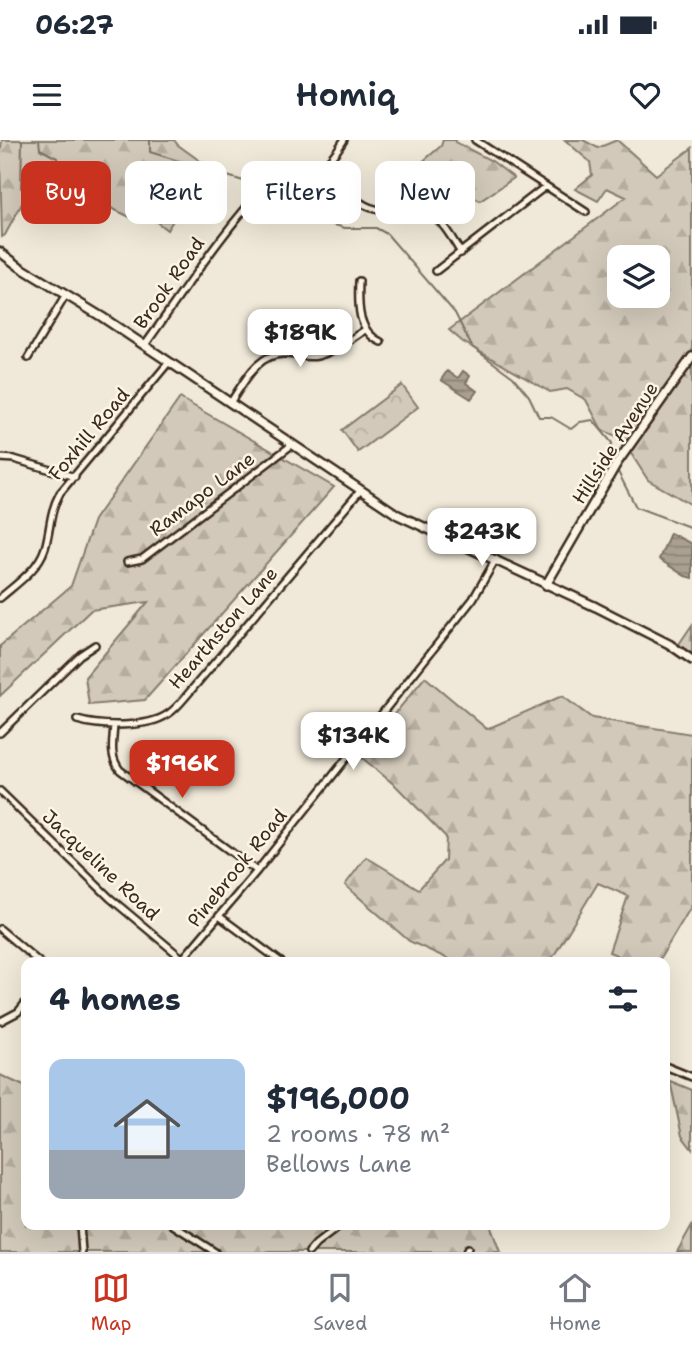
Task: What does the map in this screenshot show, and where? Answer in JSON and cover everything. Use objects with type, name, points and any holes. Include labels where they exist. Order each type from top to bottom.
[{"type":"main road","points":[[0,252],[145,345],[398,515],[596,607],[669,644],[692,660]]},
{"type":"main road","name":"Hillside Avenue","points":[[546,585],[617,463],[692,357]]},
{"type":"street","points":[[328,161],[344,140]]},
{"type":"street","points":[[475,140],[586,212]]},
{"type":"street","points":[[436,271],[546,186]]},
{"type":"street","points":[[361,201],[371,209],[384,211],[409,208],[429,212],[444,226],[461,253]]},
{"type":"street","name":"Brook Road","points":[[145,345],[222,236],[241,214]]},
{"type":"street","points":[[359,281],[360,312],[365,330],[381,342]]},
{"type":"street","points":[[28,358],[66,295]]},
{"type":"street","points":[[230,403],[263,359],[281,354],[319,356],[365,330]]},
{"type":"street","name":"Foxhill Road","points":[[0,598],[37,564],[44,549],[55,503],[169,362]]},
{"type":"street","name":"Ramapo Lane","points":[[127,562],[142,559],[293,444]]},
{"type":"street","points":[[0,458],[14,459],[75,477]]},
{"type":"street","name":"Hearthston Lane","points":[[77,720],[90,724],[114,725],[160,718],[170,713],[360,491]]},
{"type":"street","name":"Pinebrook Road","points":[[184,957],[257,871],[473,599],[496,559]]},
{"type":"street","points":[[0,733],[80,655],[95,645]]},
{"type":"street","points":[[114,725],[112,754],[120,770],[257,871]]},
{"type":"street","name":"Jacqueline Road","points":[[0,791],[110,898],[176,957]]},
{"type":"street","points":[[219,916],[274,957]]},
{"type":"street","points":[[0,929],[33,957]]},
{"type":"street","points":[[1,1021],[21,1008]]},
{"type":"street","points":[[670,1068],[692,1077]]},
{"type":"street","points":[[80,1230],[82,1252]]},
{"type":"street","points":[[181,1230],[215,1252]]},
{"type":"street","points":[[309,1252],[334,1230]]},
{"type":"green space","points":[[2,140],[174,140],[200,161],[125,161],[125,215],[111,208],[111,161],[21,161],[21,205],[2,237]]},
{"type":"green space","points":[[443,140],[456,140],[455,142],[492,161],[514,178],[480,201],[475,198],[475,161],[423,161],[441,146]]},
{"type":"green space","points":[[565,140],[583,140],[598,148],[617,140],[656,175],[692,148],[692,505],[648,480],[621,438],[602,430],[586,400],[567,389],[550,392],[463,342],[449,330],[626,197],[607,188],[598,201],[575,189],[592,175],[590,162]]},
{"type":"green space","points":[[159,224],[171,224],[167,230]]},
{"type":"green space","points":[[402,385],[418,407],[358,452],[342,430]]},
{"type":"green space","points":[[180,398],[334,487],[145,700],[89,705],[85,677],[148,602],[91,610],[0,696],[0,646],[71,586],[94,520]]},
{"type":"green space","points":[[692,625],[692,658],[677,647]]},
{"type":"green space","points":[[425,677],[487,729],[562,696],[592,718],[692,734],[692,905],[661,957],[621,957],[609,952],[628,896],[598,883],[553,957],[444,957],[409,941],[345,885],[366,857],[419,889],[445,860],[446,837],[397,787],[360,756]]},
{"type":"green space","points":[[0,1075],[21,1085],[21,1230],[492,1230],[500,1252],[0,1252]]},
{"type":"green space","points":[[670,1081],[692,1090],[692,1149],[682,1136]]},
{"type":"green space","points":[[692,1225],[692,1252],[677,1252]]},
{"type":"shaded area","points":[[447,371],[458,378],[463,371],[470,376],[466,383],[477,391],[471,399],[441,380]]},
{"type":"shaded area","points":[[670,533],[692,544],[692,578],[659,559]]},
{"type":"waterway","points":[[22,140],[22,161]]},
{"type":"waterway","points":[[39,140],[40,149],[58,161]]},
{"type":"waterway","points":[[150,140],[150,152],[241,180]]},
{"type":"waterway","points":[[331,224],[345,228],[376,228],[387,234],[455,313],[472,347],[513,377],[529,396],[539,417],[551,417],[571,429],[580,422],[593,420],[612,443],[610,455],[614,463]]},
{"type":"waterway","points":[[616,468],[636,507],[692,528]]}]
